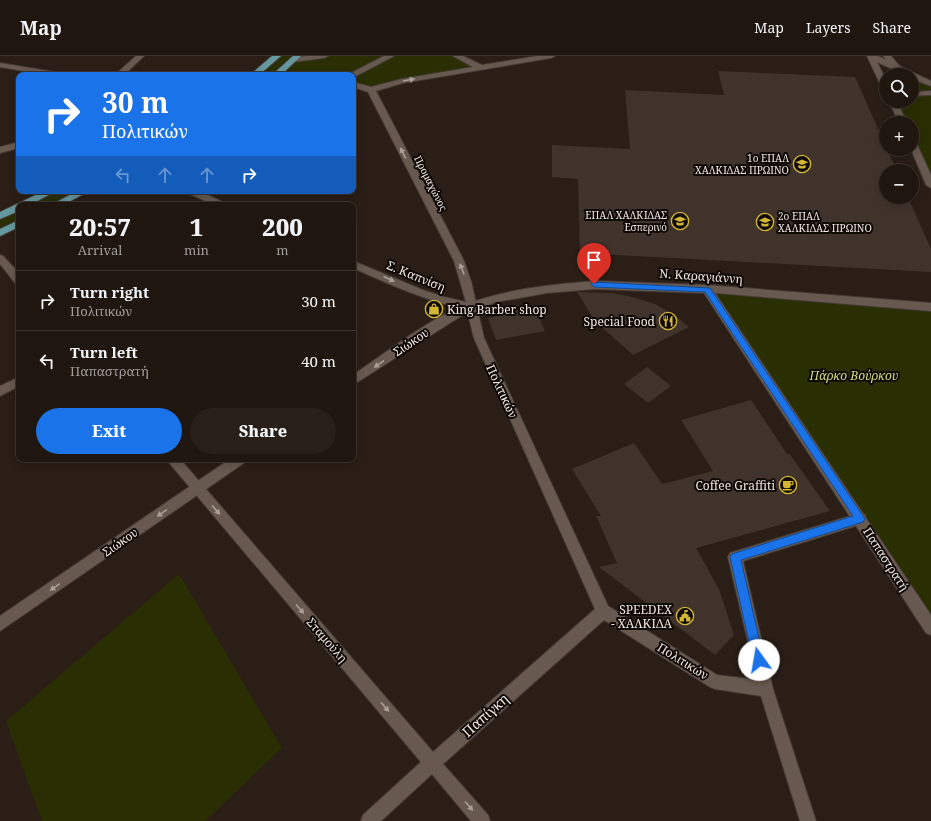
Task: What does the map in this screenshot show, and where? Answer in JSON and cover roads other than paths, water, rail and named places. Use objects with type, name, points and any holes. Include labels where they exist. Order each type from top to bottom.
[{"type":"main road","points":[[258,72],[277,56]]},
{"type":"main road","points":[[279,72],[295,58]]},
{"type":"main road","points":[[28,202],[45,194]]},
{"type":"main road","points":[[62,202],[78,194]]},
{"type":"main road","points":[[0,216],[16,208]]},
{"type":"main road","points":[[0,233],[16,225]]},
{"type":"street","points":[[122,72],[140,56]]},
{"type":"street","points":[[295,58],[324,56]]},
{"type":"street","points":[[356,72],[390,56]]},
{"type":"street","points":[[457,56],[482,68]]},
{"type":"street","points":[[356,85],[371,90],[402,81],[551,56]]},
{"type":"street","points":[[871,56],[896,68]]},
{"type":"street","points":[[871,56],[879,73]]},
{"type":"street","points":[[887,56],[898,68]]},
{"type":"street","points":[[0,65],[43,72]]},
{"type":"street","points":[[919,79],[931,84]]},
{"type":"street","name":"Προμαχώνος","points":[[371,90],[459,261],[472,306]]},
{"type":"street","points":[[919,94],[931,93]]},
{"type":"street","points":[[0,150],[16,146]]},
{"type":"street","points":[[918,156],[931,185]]},
{"type":"street","points":[[198,194],[215,202]]},
{"type":"street","points":[[0,258],[16,277]]},
{"type":"street","name":"Σ. Καπνίση","points":[[356,265],[420,293],[443,301],[472,306]]},
{"type":"street","name":"Ν. Καραγιάννη","points":[[472,306],[509,296],[547,289],[608,284],[931,307]]},
{"type":"street","name":"Παπαστρατή","points":[[707,290],[931,628]]},
{"type":"street","name":"Σιώκου","points":[[356,380],[446,318],[472,306]]},
{"type":"street","name":"Πολιτικών","points":[[472,306],[477,332],[488,360],[603,611],[715,682],[766,689]]},
{"type":"street","points":[[0,391],[16,382]]},
{"type":"street","name":"Σταμούλη","points":[[175,462],[482,821]]},
{"type":"street","name":"Σιώκου","points":[[0,624],[236,462]]},
{"type":"street","points":[[808,821],[766,689],[735,557],[860,519]]},
{"type":"street","name":"Παπίγκη","points":[[369,821],[432,762],[603,611]]},
{"type":"place","name":"1ο ΕΠΑΛ ΧΑΛΚΙΔΑΣ ΠΡΩΙΝΟ","points":[[802,164]]},
{"type":"place","name":"ΕΠΑΛ ΧΑΛΚΙΔΑΣ Εσπερινό","points":[[680,221]]},
{"type":"place","name":"2ο ΕΠΑΛ ΧΑΛΚΙΔΑΣ ΠΡΩΙΝΟ","points":[[765,222]]},
{"type":"place","name":"King Barber shop","points":[[434,309]]},
{"type":"place","name":"Special Food","points":[[668,321]]},
{"type":"place","name":"Coffee Graffiti","points":[[788,485]]},
{"type":"place","name":"SPEEDEX - ΧΑΛΚΙΔΑ","points":[[685,616]]},
{"type":"park label","name":"Πάρκο Βούρκου","points":[[854,375]]}]
